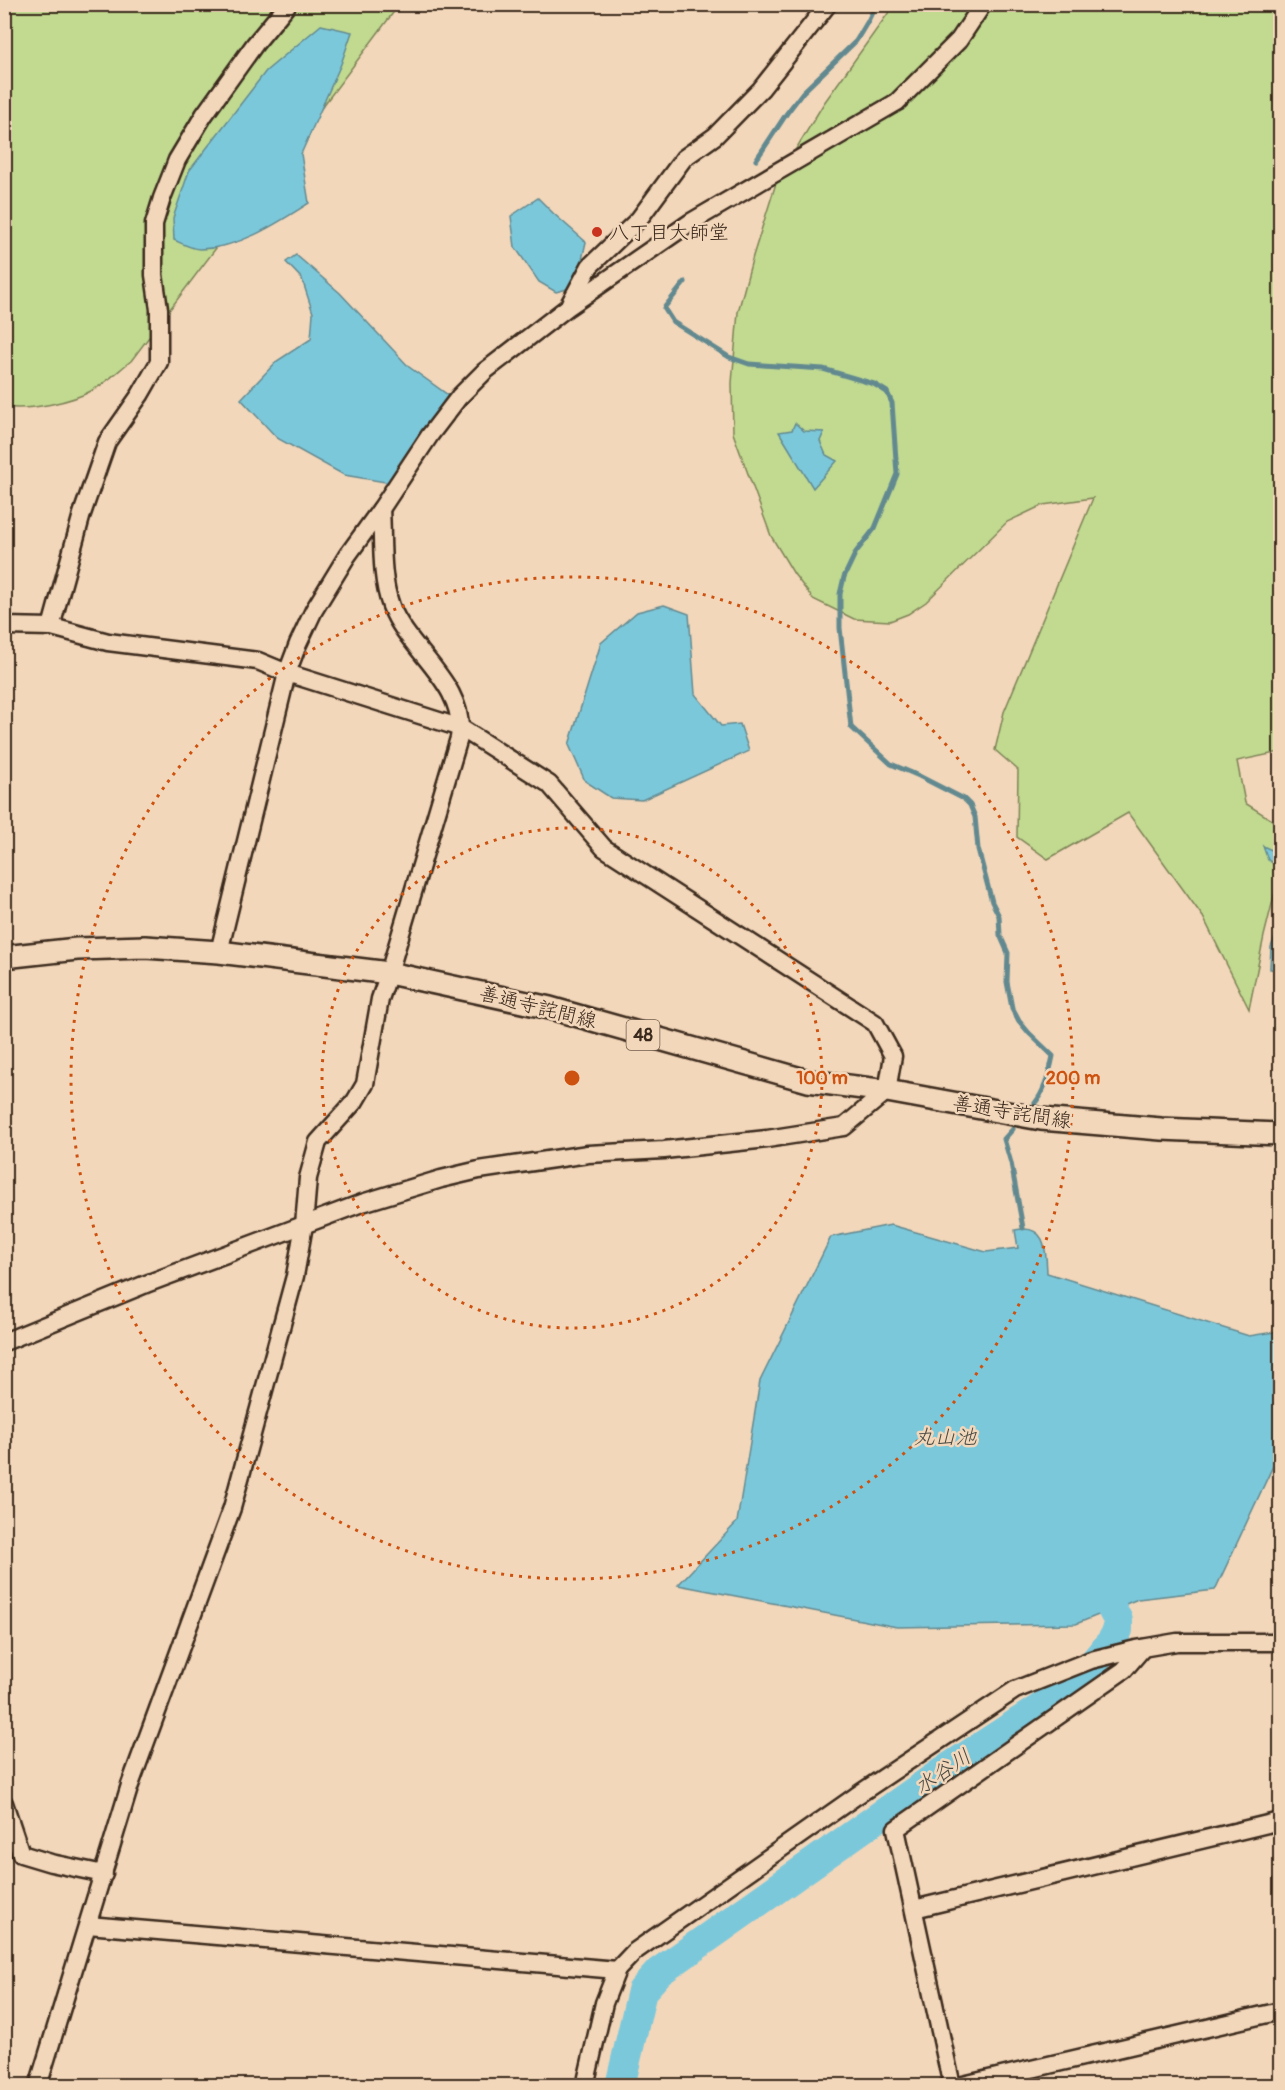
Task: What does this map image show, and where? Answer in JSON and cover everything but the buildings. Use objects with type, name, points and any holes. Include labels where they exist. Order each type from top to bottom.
[{"type":"main road","name":"善通寺詫間線","points":[[4,957],[77,949],[145,947],[219,952],[389,973],[550,1008],[808,1081],[887,1091],[1041,1119],[1161,1129],[1281,1134]]},
{"type":"street","points":[[51,627],[82,514],[107,442],[140,395],[159,362],[159,309],[154,275],[154,224],[162,198],[177,160],[204,115],[288,4]]},
{"type":"street","points":[[568,307],[590,266],[639,219],[684,158],[715,136],[761,90],[828,4]]},
{"type":"street","points":[[219,952],[287,673],[298,644],[314,610],[346,556],[430,435],[459,398],[485,371],[568,307],[691,222],[897,102],[959,40],[983,4]]},
{"type":"street","points":[[38,2085],[130,1785],[232,1508],[295,1276],[304,1225],[308,1178],[318,1142],[355,1101],[364,1084],[380,999],[461,728],[457,709],[447,686],[401,626],[390,604],[385,580],[381,508]]},
{"type":"street","points":[[4,626],[51,627],[108,642],[258,661],[287,673],[461,728],[549,784],[604,848],[875,1023],[893,1056],[887,1091],[844,1127],[767,1139],[663,1150],[588,1154],[479,1170],[362,1203],[146,1284],[4,1342]]},
{"type":"street","points":[[585,2085],[604,2003],[617,1970],[634,1952],[856,1796],[1015,1690],[1090,1660],[1143,1648],[1177,1642],[1281,1642]]},
{"type":"street","points":[[952,2085],[897,1829],[1124,1670],[1143,1648]]},
{"type":"street","points":[[4,1803],[21,1854],[104,1874]]},
{"type":"street","points":[[914,1909],[1281,1821]]},
{"type":"street","points":[[88,1925],[617,1970]]},
{"type":"street","points":[[959,2085],[1281,2011]]},
{"type":"green space","points":[[5,5],[399,5],[131,361],[93,390],[62,402],[26,408],[5,407],[4,117],[7,108],[4,92]]},
{"type":"green space","points":[[894,5],[1280,5],[1280,752],[1237,761],[1245,803],[1280,825],[1280,872],[1249,1009],[1203,917],[1128,813],[1048,859],[1017,837],[1018,770],[995,750],[1004,712],[1093,498],[1043,505],[1007,522],[926,602],[908,614],[890,621],[854,619],[813,599],[794,574],[771,536],[733,433],[732,383],[738,312],[777,180],[824,103]]},
{"type":"water","points":[[321,25],[352,32],[341,64],[301,154],[309,203],[257,234],[215,248],[200,249],[174,240],[173,218],[189,171],[266,71]]},
{"type":"water","points":[[538,198],[586,242],[577,282],[571,288],[556,292],[539,282],[515,247],[511,216]]},
{"type":"water","points":[[296,255],[340,293],[409,367],[448,395],[391,483],[344,475],[277,438],[241,399],[277,361],[311,339],[313,313],[302,279],[286,262]]},
{"type":"water","points":[[795,423],[804,431],[824,432],[820,441],[826,455],[837,461],[813,488],[779,432],[792,430]]},
{"type":"water","points":[[664,605],[689,614],[695,694],[721,726],[740,724],[749,751],[642,800],[611,798],[585,781],[569,745],[601,643],[637,612]]},
{"type":"water","points":[[1263,846],[1280,854],[1280,868],[1268,860]]},
{"type":"water","points":[[1280,925],[1280,971],[1270,969],[1271,947]]},
{"type":"water","name":"丸山池","points":[[891,1225],[986,1252],[1018,1248],[1015,1230],[1026,1229],[1039,1235],[1043,1241],[1047,1273],[1249,1336],[1280,1331],[1280,1451],[1215,1590],[1138,1599],[1076,1624],[897,1627],[678,1585],[737,1522],[760,1381],[831,1237]]},
{"type":"waterway","points":[[756,160],[803,92],[856,41],[876,4]]},
{"type":"waterway","points":[[685,282],[664,308],[673,322],[729,357],[749,364],[823,369],[874,384],[887,392],[892,403],[897,474],[875,528],[856,552],[844,577],[840,594],[840,628],[851,727],[891,764],[964,799],[970,805],[975,817],[978,849],[992,902],[999,916],[1000,935],[1008,953],[1007,982],[1012,1008],[1029,1033],[1053,1056],[1049,1074],[1035,1103]]},
{"type":"waterway","points":[[1013,1129],[1004,1139],[1011,1163],[1023,1228]]},
{"type":"waterway","name":"水谷川","points":[[620,2086],[642,1991],[659,1972],[945,1770],[1074,1686],[1111,1642],[1118,1630],[1118,1620],[1092,1575]]},
{"type":"place","name":"八丁目大師堂","points":[[597,232]]}]
